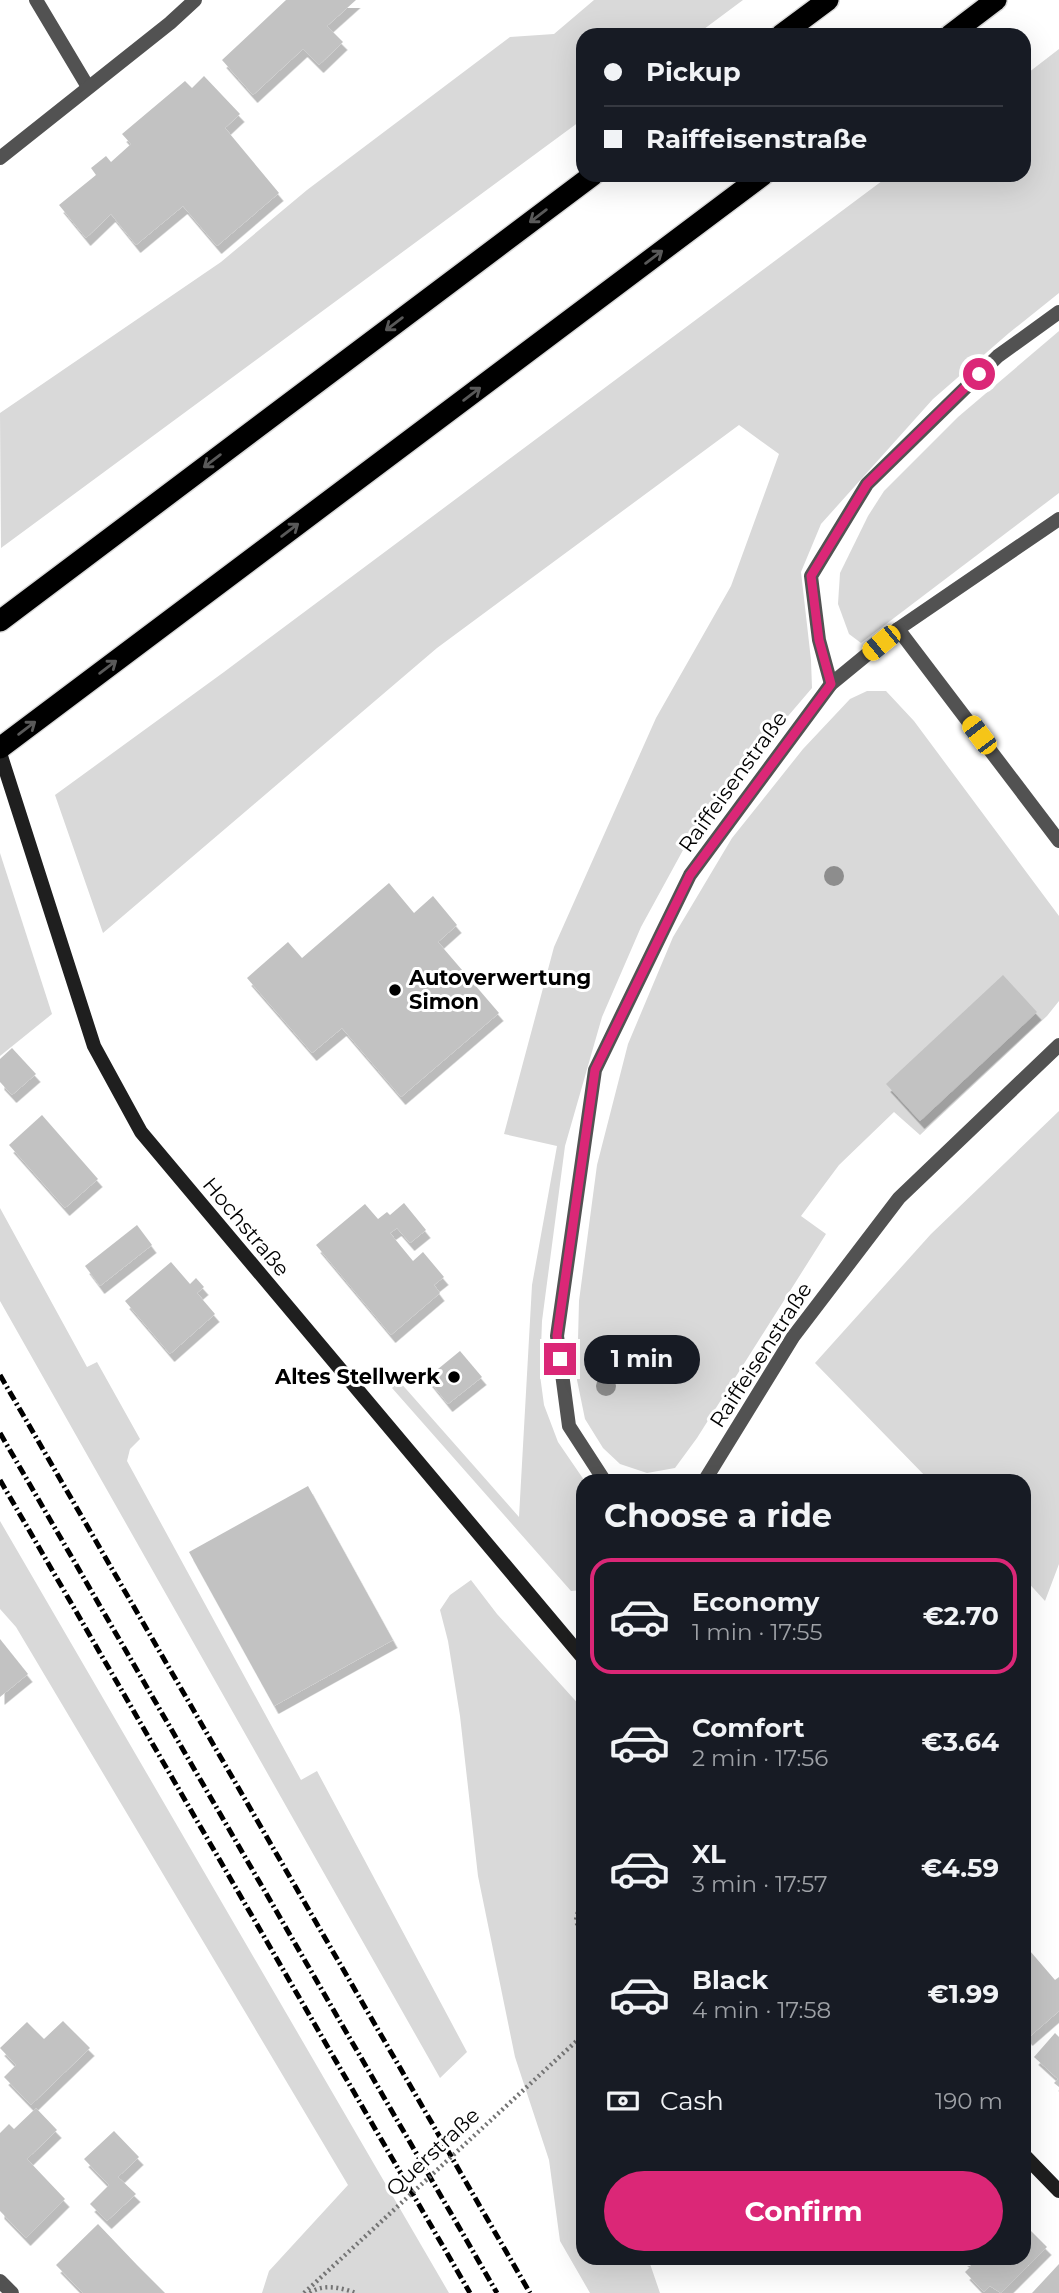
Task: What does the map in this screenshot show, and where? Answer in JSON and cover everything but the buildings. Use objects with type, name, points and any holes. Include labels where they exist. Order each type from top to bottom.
[{"type":"highway","points":[[790,28],[828,0]]},
{"type":"highway","points":[[959,28],[996,0]]},
{"type":"highway","points":[[0,621],[584,182]]},
{"type":"highway","points":[[0,751],[53,708],[754,182]]},
{"type":"street","points":[[36,0],[88,87]]},
{"type":"street","points":[[0,158],[170,23],[194,0]]},
{"type":"street","points":[[831,684],[819,640],[811,576],[867,484],[998,356],[1059,312]]},
{"type":"street","name":"Raiffeisenstraße","points":[[600,1474],[569,1426],[557,1336],[595,1070],[690,875],[831,684],[898,629],[1059,519]]},
{"type":"street","points":[[898,629],[1059,841]]},
{"type":"street","name":"Hochstraße","points":[[0,751],[94,1046],[141,1132],[576,1650]]},
{"type":"street","name":"Raiffeisenstraße","points":[[709,1474],[793,1337],[900,1198],[1059,1045]]},
{"type":"street","points":[[1031,2162],[1059,2191]]},
{"type":"street","points":[[0,2281],[12,2293]]},
{"type":"path","name":"Querstraße","points":[[304,2293],[576,2041]]},
{"type":"path","points":[[310,2293],[315,2289],[340,2287],[356,2293]]},
{"type":"shaded area","points":[[594,0],[743,0],[705,28],[576,28],[576,124],[1,548],[0,413],[221,262],[307,190],[510,37],[554,34]]},
{"type":"shaded area","points":[[1059,49],[1059,293],[933,399],[821,524],[801,572],[812,688],[700,819],[641,927],[602,1017],[565,1146],[542,1321],[540,1375],[544,1405],[558,1442],[580,1474],[576,1474],[576,1591],[571,1591],[392,1388],[399,1381],[519,1517],[532,1285],[557,1146],[504,1134],[554,947],[656,718],[731,586],[779,454],[739,425],[437,648],[103,933],[55,795],[881,182],[1031,182],[1031,71]]},
{"type":"shaded area","points":[[1059,331],[1059,493],[861,643],[849,634],[838,604],[840,573],[868,516],[884,491],[958,417]]},
{"type":"shaded area","points":[[867,691],[886,691],[914,721],[1059,916],[1059,1001],[1047,1016],[920,1135],[894,1112],[839,1165],[801,1216],[826,1234],[697,1438],[675,1468],[647,1473],[620,1464],[603,1448],[585,1419],[577,1380],[579,1301],[597,1165],[628,1044],[673,937],[732,838],[803,749],[850,699]]},
{"type":"shaded area","points":[[0,853],[52,1014],[0,1056]]},
{"type":"shaded area","points":[[1059,1111],[1059,1564],[1045,1601],[1031,1586],[1031,1474],[923,1474],[815,1363],[931,1234]]},
{"type":"shaded area","points":[[0,1208],[87,1367],[97,1362],[140,1439],[130,1449],[127,1461],[301,1780],[317,1771],[467,2052],[440,2078],[0,1301]]},
{"type":"shaded area","points":[[0,1521],[449,2293],[262,2293],[269,2271],[348,2185],[16,1627],[0,1609]]},
{"type":"shaded area","points":[[471,1580],[497,1614],[576,1701],[576,2265],[650,2265],[660,2293],[590,2293],[560,2241],[549,2160],[515,2057],[478,1876],[460,1716],[448,1641],[440,1610],[450,1595]]},
{"type":"railway","points":[[0,1375],[530,2293]]},
{"type":"railway","points":[[0,1433],[497,2293]]},
{"type":"railway","points":[[0,1480],[470,2293]]},
{"type":"place","name":"Autoverwertung Simon","points":[[395,990]]},
{"type":"place","name":"Altes Stellwerk","points":[[454,1377]]},
{"type":"route","points":[[560,1359],[557,1336],[595,1070],[690,875],[831,684],[819,640],[811,576],[867,484],[979,374]]}]
